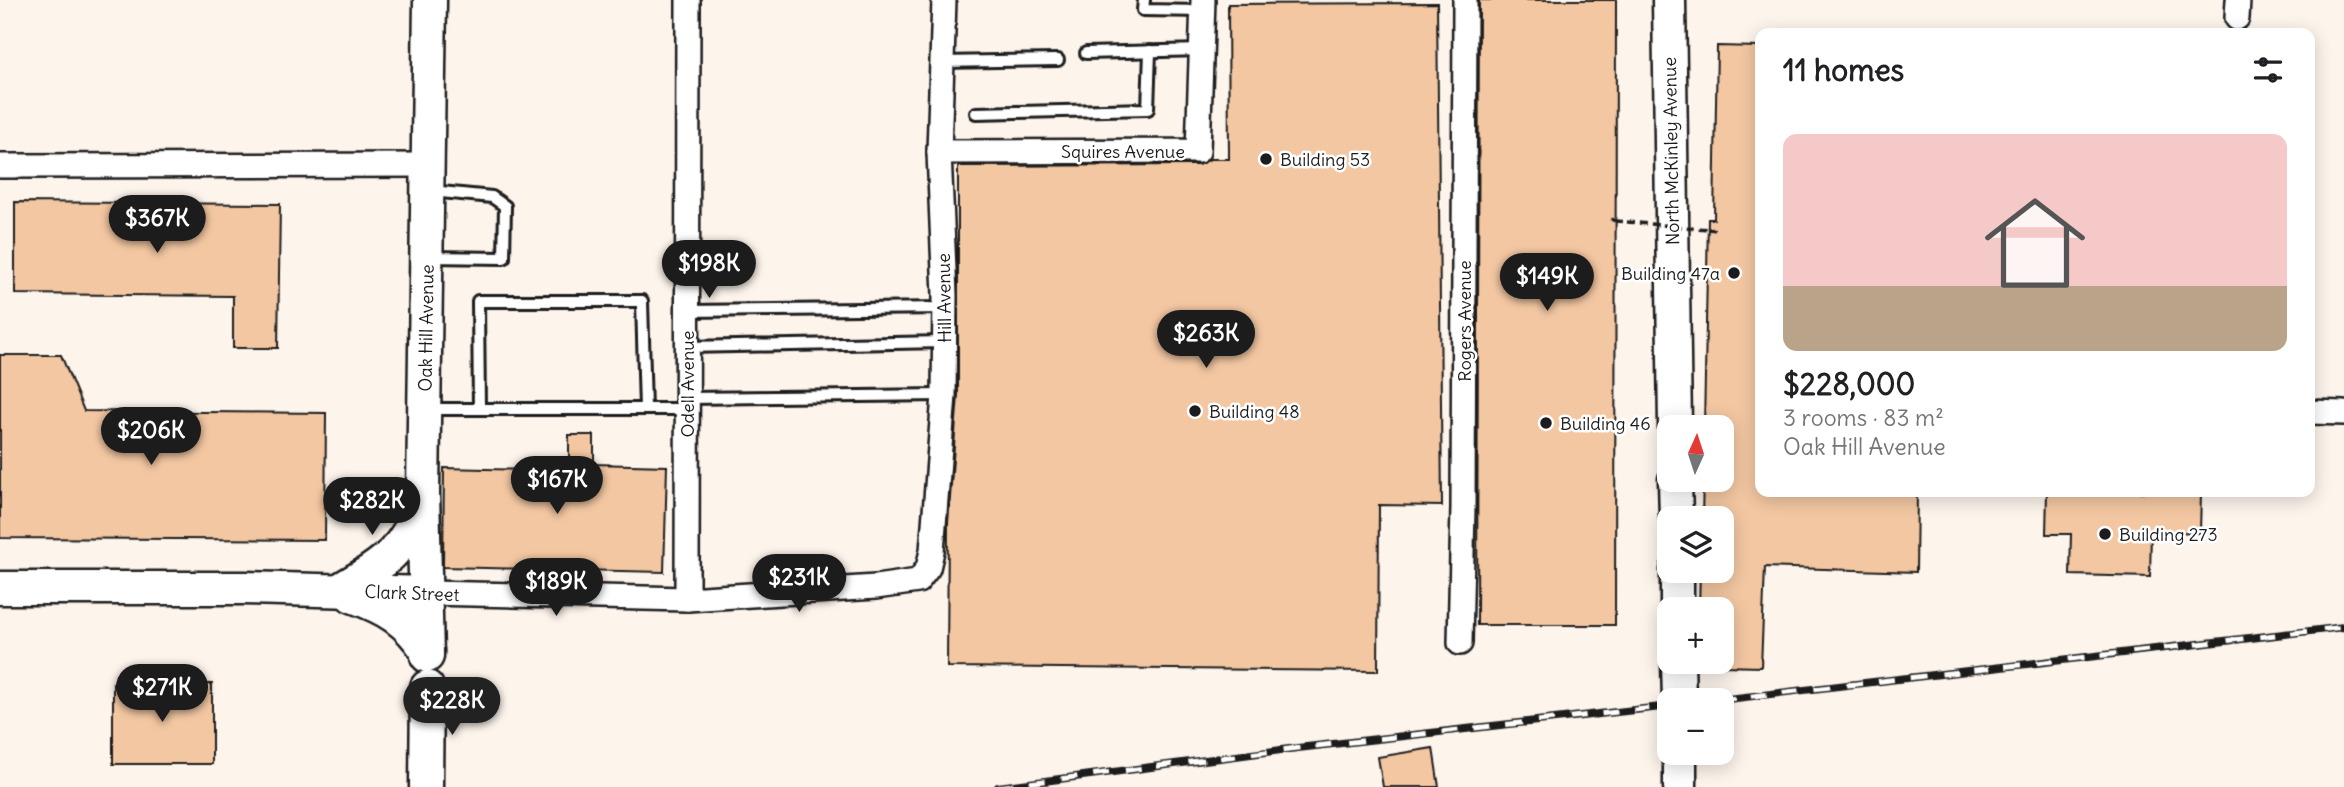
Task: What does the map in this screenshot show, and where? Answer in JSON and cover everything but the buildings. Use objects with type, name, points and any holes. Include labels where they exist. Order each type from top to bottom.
[{"type":"street","name":"Oak Hill Avenue","points":[[426,787],[427,665],[423,493],[430,0]]},
{"type":"street","name":"Odell Avenue","points":[[687,599],[688,0]]},
{"type":"street","name":"Hill Avenue","points":[[907,584],[918,581],[923,575],[928,568],[932,551],[944,395],[939,152],[944,0]]},
{"type":"street","name":"Rogers Avenue","points":[[1460,643],[1465,0]]},
{"type":"street","name":"North McKinley Avenue","points":[[1670,1],[1675,415]]},
{"type":"street","name":"Squires Avenue","points":[[939,152],[1199,151],[1203,5]]},
{"type":"street","points":[[0,166],[428,178]]},
{"type":"street","points":[[2315,412],[2344,413]]},
{"type":"street","points":[[338,591],[376,569],[399,548],[416,518],[423,493]]},
{"type":"street","name":"Clark Street","points":[[0,588],[244,588],[687,599],[907,584]]},
{"type":"street","points":[[338,591],[380,606],[415,632],[427,665]]},
{"type":"street","points":[[1680,765],[1680,787]]},
{"type":"lane","points":[[1144,0],[1143,10],[1203,5]]},
{"type":"lane","points":[[1086,53],[1202,50]]},
{"type":"lane","points":[[976,113],[1148,109],[1150,51]]},
{"type":"lane","points":[[942,62],[1058,60]]},
{"type":"lane","points":[[427,257],[504,258],[505,219],[505,206],[492,197],[428,178]]},
{"type":"lane","points":[[479,409],[478,301],[642,301],[645,408]]},
{"type":"lane","points":[[687,311],[944,308]]},
{"type":"lane","points":[[687,347],[944,342]]},
{"type":"lane","points":[[424,409],[645,408],[687,403],[944,395]]},
{"type":"path","points":[[1611,219],[1717,229]]},
{"type":"railway","points":[[1734,698],[2344,627]]},
{"type":"railway","points":[[998,787],[1289,749],[1657,707]]},
{"type":"place","name":"Building 53","points":[[1266,159]]},
{"type":"place","name":"Building 47a","points":[[1734,273]]},
{"type":"place","name":"Building 48","points":[[1195,411]]},
{"type":"place","name":"Building 46","points":[[1546,423]]},
{"type":"place","name":"Building 273","points":[[2105,534]]}]
